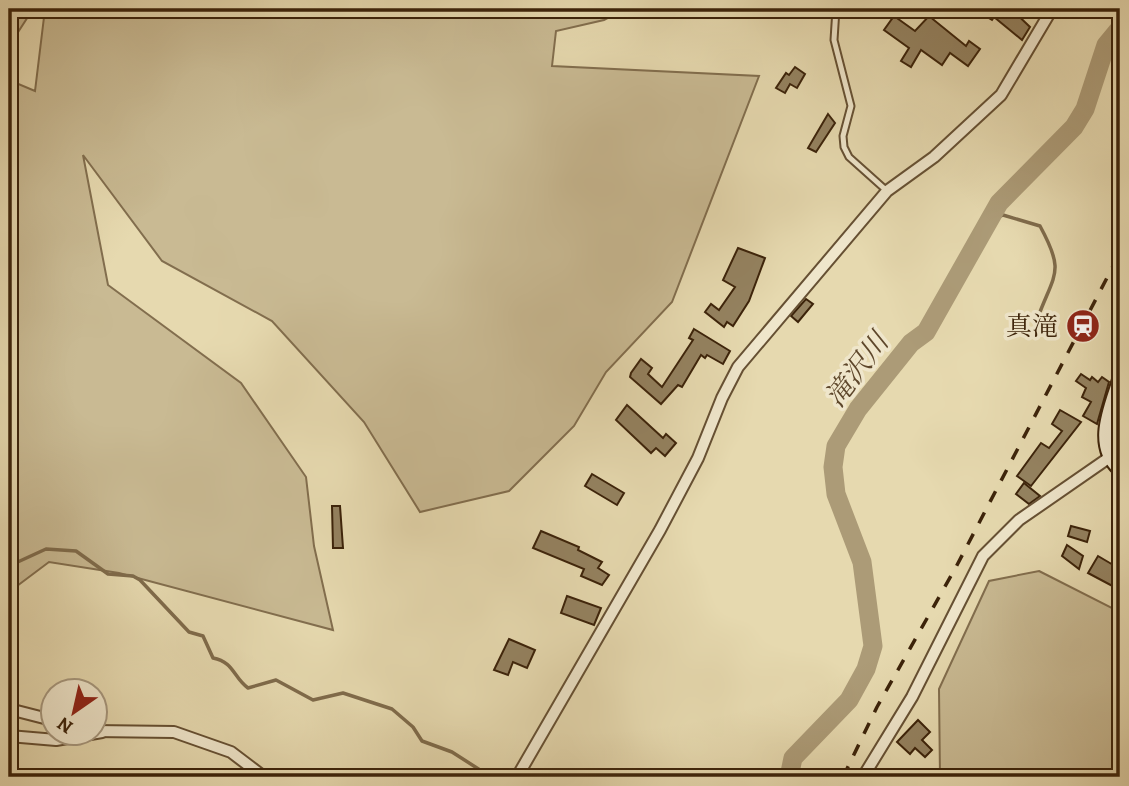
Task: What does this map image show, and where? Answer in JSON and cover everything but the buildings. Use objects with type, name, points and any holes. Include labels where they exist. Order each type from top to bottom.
[{"type":"street","points":[[517,777],[666,518],[698,458],[722,398],[738,367],[887,191],[934,157],[1002,95],[1052,9]]},
{"type":"street","points":[[863,777],[912,697],[983,556],[1019,520],[1115,463],[1106,432],[1120,380]]},
{"type":"street","points":[[9,709],[38,716]]},
{"type":"street","points":[[108,731],[174,732],[231,752],[264,777]]},
{"type":"street","points":[[9,736],[38,738]]},
{"type":"lane","points":[[836,9],[834,40],[851,106],[842,136],[844,147],[849,157],[887,191]]},
{"type":"shaded area","points":[[9,9],[33,9],[9,46]]},
{"type":"shaded area","points":[[45,9],[334,9],[550,16],[548,9],[624,9],[604,20],[556,31],[552,66],[759,76],[672,302],[606,372],[574,426],[509,491],[420,512],[364,422],[272,321],[162,261],[83,155],[108,285],[241,383],[306,477],[314,546],[333,630],[119,573],[49,562],[9,592],[9,80],[35,91]]},
{"type":"shaded area","points":[[1039,571],[1120,612],[1120,777],[940,777],[939,689],[989,581]]},
{"type":"waterway","name":"滝沢川","points":[[789,777],[793,758],[849,700],[866,669],[873,646],[862,562],[836,494],[833,467],[836,446],[858,409],[911,343],[926,332],[999,203],[1074,127],[1085,109],[1106,45],[1120,28]]},
{"type":"waterway","points":[[990,221],[1003,215],[1040,226],[1053,253],[1055,272],[1038,317],[1040,324],[1057,334]]},
{"type":"waterway","points":[[9,566],[46,549],[76,551],[108,574],[133,576],[140,580],[189,632],[203,636],[213,658],[229,666],[248,688],[276,680],[313,700],[343,693],[392,709],[413,727],[422,741],[452,752],[491,777]]},
{"type":"railway","points":[[843,777],[877,707],[956,567],[1120,253]]},
{"type":"place","name":"真滝","points":[[1083,326]]}]
